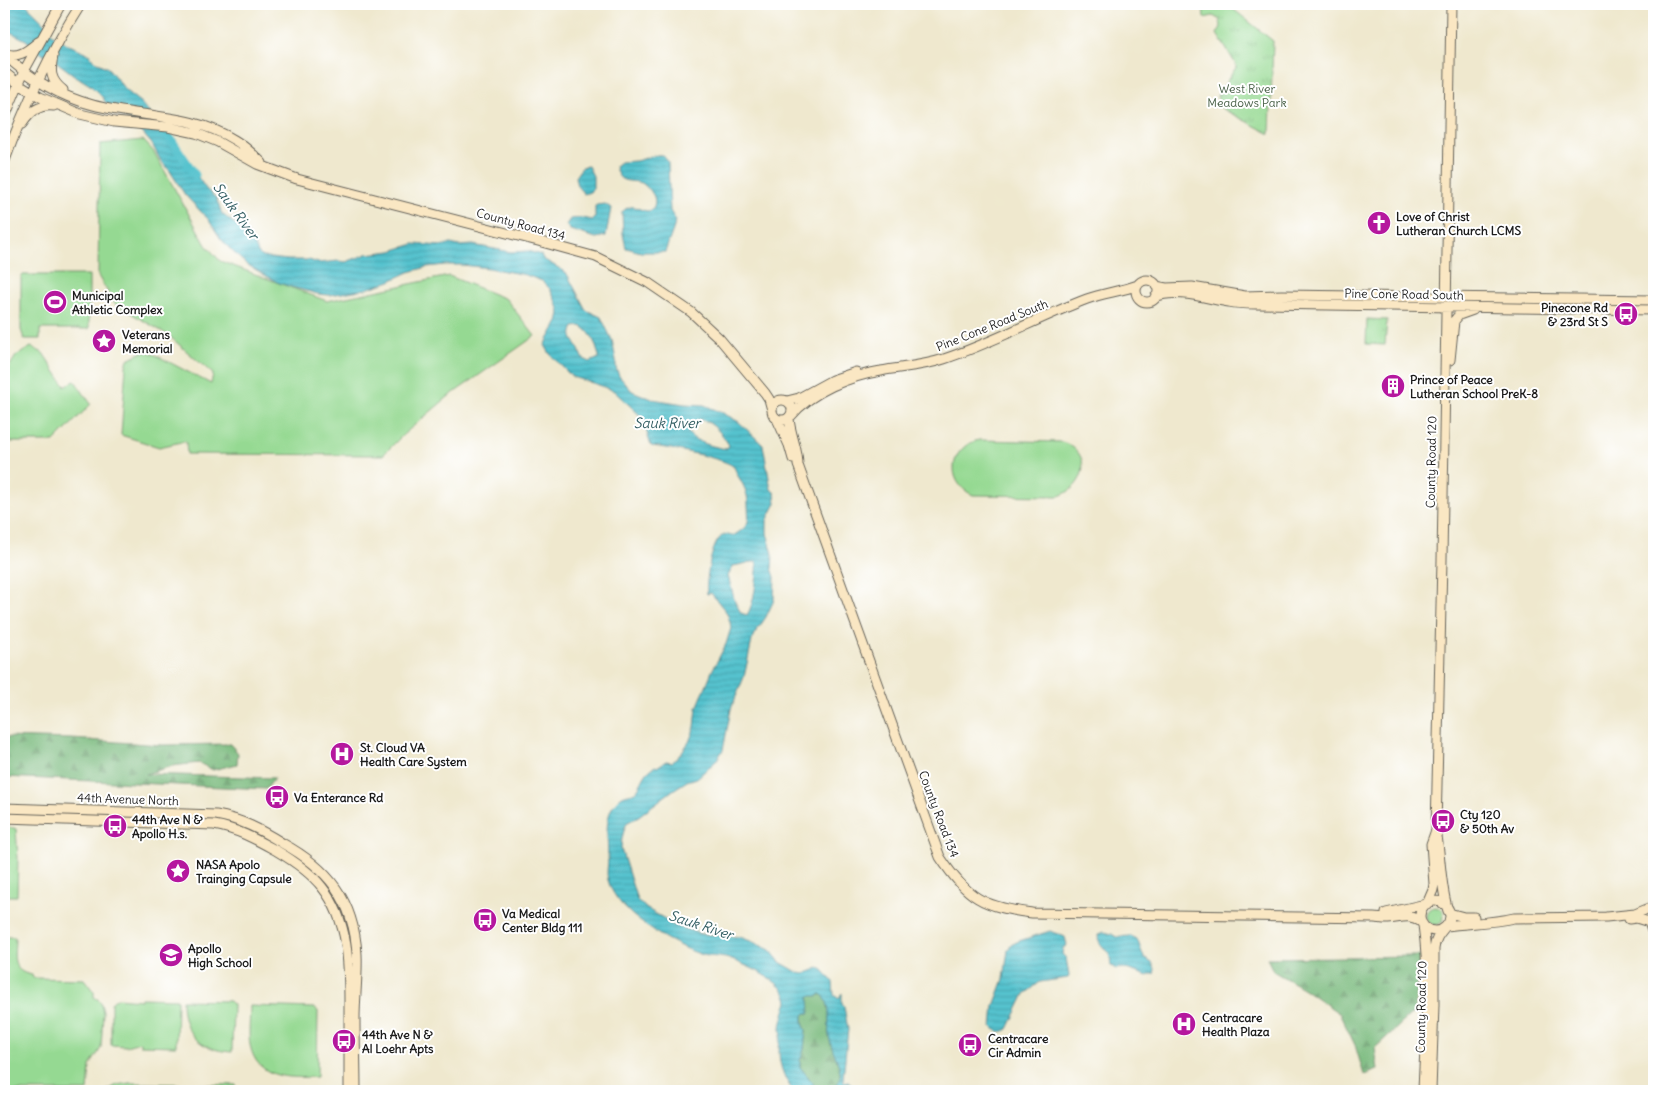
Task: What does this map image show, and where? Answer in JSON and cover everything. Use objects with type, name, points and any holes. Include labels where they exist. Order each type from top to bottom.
[{"type":"street","points":[[4,163],[38,80],[80,4]]},
{"type":"street","name":"County Road 120","points":[[1449,912],[1442,886],[1436,830],[1451,4]]},
{"type":"street","points":[[4,119],[24,72],[28,54],[42,39],[59,7]]},
{"type":"street","points":[[4,54],[14,56],[28,54]]},
{"type":"street","name":"County Road 134","points":[[4,54],[24,72],[59,92],[85,102],[192,121],[216,130],[237,141],[268,168]]},
{"type":"street","points":[[48,65],[55,83],[85,102]]},
{"type":"street","name":"County Road 134","points":[[4,72],[32,93],[58,106],[86,116],[120,123],[175,128],[205,136],[243,157],[299,180],[596,257],[647,282],[679,303],[710,329],[767,395],[772,410]]},
{"type":"street","points":[[4,82],[7,94],[4,115]]},
{"type":"street","points":[[12,141],[26,118],[35,109],[44,105],[58,106]]},
{"type":"street","points":[[1148,280],[1156,286],[1155,297],[1151,301],[1145,302],[1137,295],[1136,289],[1142,281],[1148,280]]},
{"type":"street","name":"Pine Cone Road South","points":[[783,400],[800,398],[828,381],[855,372],[913,367],[948,358],[1086,299],[1138,285]]},
{"type":"street","name":"Pine Cone Road South","points":[[1156,286],[1161,288],[1202,288],[1245,296],[1282,295],[1446,302],[1480,308],[1654,310]]},
{"type":"street","name":"Pine Cone Road South","points":[[1112,292],[1130,292],[1137,295]]},
{"type":"street","name":"Pine Cone Road South","points":[[1155,297],[1173,294],[1251,304],[1654,300]]},
{"type":"street","points":[[1444,405],[1454,321],[1462,313],[1480,308]]},
{"type":"street","name":"County Road 134","points":[[739,361],[783,400]]},
{"type":"street","name":"Pine Cone Road South","points":[[790,417],[802,405],[822,392],[849,380],[879,371]]},
{"type":"street","points":[[783,400],[792,408],[790,417],[785,420],[777,419],[773,416],[772,410],[773,405],[783,400]]},
{"type":"street","name":"County Road 134","points":[[790,417],[790,430],[798,456],[798,465]]},
{"type":"street","name":"County Road 134","points":[[777,419],[793,459],[798,465],[940,857],[952,875],[970,894],[985,903],[1005,910],[1032,913],[1387,919],[1411,916],[1422,923]]},
{"type":"street","name":"44th Avenue North","points":[[4,808],[206,814],[226,817],[250,824],[294,849],[312,862],[332,882],[346,906],[355,934],[357,953],[352,1054]]},
{"type":"street","name":"44th Avenue North","points":[[4,818],[223,826],[244,833],[297,864],[322,887],[341,923],[348,950],[352,1054]]},
{"type":"street","name":"County Road 120","points":[[1427,904],[1434,884],[1431,844],[1436,830]]},
{"type":"street","points":[[1446,926],[1449,912],[1440,902],[1427,904],[1420,912],[1422,923],[1429,930],[1438,931],[1446,926],[1514,918],[1606,917],[1635,914],[1653,906]]},
{"type":"street","name":"County Road 134","points":[[1374,918],[1386,913],[1427,904]]},
{"type":"street","points":[[1653,906],[1648,914],[1654,936]]},
{"type":"street","points":[[1449,912],[1468,917],[1502,915],[1514,918]]},
{"type":"street","points":[[1606,917],[1619,920],[1636,918],[1651,925]]},
{"type":"street","name":"County Road 120","points":[[1422,923],[1427,952],[1423,1091]]},
{"type":"street","name":"County Road 120","points":[[1431,1091],[1434,943],[1446,926]]},
{"type":"street","points":[[349,1091],[352,1054]]},
{"type":"street","points":[[352,1054],[356,1091]]},
{"type":"green space","name":"West River Meadows Park","points":[[1203,4],[1227,4],[1273,41],[1270,134],[1221,108],[1217,96],[1237,66],[1217,34],[1221,27],[1220,20],[1213,16],[1204,18]]},
{"type":"green space","points":[[143,140],[154,152],[206,245],[220,261],[327,301],[449,276],[506,299],[535,336],[448,397],[404,434],[383,455],[187,454],[186,441],[159,447],[121,435],[128,359],[142,352],[150,352],[211,384],[213,374],[168,335],[115,304],[98,276],[100,144]]},
{"type":"green space","name":"Municipal Athletic Complex","points":[[21,275],[89,275],[89,329],[40,329],[40,339],[24,339],[21,330]]},
{"type":"green space","points":[[1367,319],[1387,320],[1385,345],[1366,344]]},
{"type":"green space","points":[[31,347],[43,353],[65,386],[75,381],[91,404],[54,442],[10,442],[4,435],[4,375],[16,356]]},
{"type":"green space","points":[[979,440],[1062,442],[1079,453],[1083,469],[1076,485],[1059,496],[973,495],[958,482],[954,465],[962,449]]},
{"type":"green space","points":[[4,737],[162,745],[230,744],[238,753],[237,764],[213,770],[199,763],[172,766],[146,774],[275,778],[266,789],[4,777]]},
{"type":"green space","points":[[4,827],[16,829],[18,858],[17,896],[4,896]]},
{"type":"green space","points":[[1435,907],[1441,910],[1444,916],[1441,922],[1435,925],[1429,922],[1426,916],[1429,910]]},
{"type":"green space","points":[[4,937],[15,937],[14,956],[20,970],[32,975],[33,978],[84,979],[94,992],[94,997],[99,1000],[103,1012],[101,1048],[90,1066],[88,1091],[4,1091]]},
{"type":"green space","points":[[1420,956],[1415,1011],[1375,1048],[1378,1070],[1364,1075],[1355,1045],[1340,1014],[1304,989],[1273,971],[1267,958]]},
{"type":"green space","points":[[822,994],[829,1014],[831,1046],[840,1073],[839,1081],[834,1091],[816,1091],[813,1083],[800,1067],[806,1030],[803,1016],[809,1013],[809,995]]},
{"type":"green space","points":[[117,998],[141,1000],[141,998],[177,999],[176,1046],[140,1045],[140,1042],[126,1046],[111,1045],[111,1003]]},
{"type":"green space","points":[[182,1000],[229,1001],[233,1005],[232,1052],[210,1048],[195,1038],[185,1022]]},
{"type":"green space","points":[[250,1006],[314,1008],[318,1011],[317,1077],[286,1077],[267,1071],[260,1065],[250,1045]]},
{"type":"green space","points":[[130,1083],[236,1085],[236,1091],[106,1091],[117,1085]]},
{"type":"water","name":"Sauk River","points":[[4,4],[26,4],[47,25],[53,35],[69,45],[86,52],[97,62],[108,68],[127,92],[141,103],[154,119],[173,150],[193,170],[206,189],[216,198],[222,214],[248,234],[262,257],[309,260],[318,263],[346,262],[367,254],[391,251],[414,244],[443,246],[451,244],[459,246],[473,245],[511,252],[528,251],[541,255],[543,259],[567,274],[586,310],[601,317],[612,340],[619,376],[632,391],[652,399],[704,405],[739,422],[763,445],[771,489],[775,493],[776,503],[767,521],[767,533],[773,554],[774,600],[766,617],[753,636],[744,677],[731,709],[723,750],[716,761],[697,778],[687,781],[628,822],[622,838],[621,849],[637,900],[647,909],[665,919],[669,924],[701,934],[740,937],[770,950],[780,962],[799,973],[805,974],[819,968],[823,970],[833,982],[834,995],[839,999],[842,993],[842,1004],[848,1029],[843,1079],[844,1082],[849,1082],[852,1091],[834,1091],[839,1081],[840,1073],[831,1046],[829,1014],[822,994],[819,996],[809,996],[810,1013],[806,1013],[803,1016],[806,1030],[804,1049],[800,1061],[800,1067],[813,1083],[816,1091],[793,1091],[785,1078],[779,1058],[781,1026],[788,1002],[786,994],[780,987],[773,980],[743,964],[726,958],[700,954],[660,935],[646,926],[622,904],[613,892],[607,877],[607,825],[611,810],[621,797],[634,793],[637,790],[649,771],[666,761],[672,762],[689,742],[695,727],[697,708],[712,671],[726,644],[731,628],[727,613],[711,593],[707,594],[707,589],[712,555],[718,540],[725,535],[733,536],[743,529],[748,520],[746,493],[734,467],[706,456],[651,446],[642,417],[614,391],[572,377],[550,354],[545,345],[558,322],[560,313],[550,289],[542,281],[526,275],[489,268],[445,265],[409,272],[366,289],[330,295],[318,294],[277,282],[246,264],[221,239],[208,219],[185,195],[170,171],[161,161],[152,144],[132,121],[111,110],[90,85],[50,57],[38,51],[26,40],[4,29]],"holes":[[[581,326],[591,335],[599,356],[599,358],[590,362],[582,358],[572,337],[574,327]],[[700,419],[713,426],[729,445],[727,449],[696,440],[689,434],[690,422]],[[757,562],[755,589],[752,604],[747,615],[741,613],[735,602],[728,576],[733,566]]]},
{"type":"water","points":[[663,155],[668,163],[670,211],[675,219],[674,227],[665,252],[641,252],[626,248],[622,212],[630,207],[650,211],[654,206],[655,199],[642,183],[621,179],[615,166],[620,162],[636,161]]},
{"type":"water","points":[[588,166],[593,176],[593,188],[590,192],[584,194],[577,186],[575,177],[582,167]]},
{"type":"water","points":[[605,204],[611,208],[606,236],[596,238],[570,230],[566,225],[570,219],[593,220],[595,218],[595,206]]},
{"type":"water","points":[[1050,931],[1065,937],[1067,945],[1063,948],[1062,954],[1066,958],[1068,978],[1040,982],[1025,994],[1008,1029],[996,1030],[992,1027],[994,1006],[1004,979],[1008,950],[1011,945],[1019,941]]},
{"type":"water","points":[[1104,932],[1116,937],[1131,936],[1137,939],[1144,958],[1152,963],[1155,969],[1154,974],[1149,974],[1148,976],[1123,968],[1116,969],[1111,966],[1109,955],[1098,938]]},
{"type":"waterway","name":"Sauk River","points":[[156,124],[170,138],[195,175]]},
{"type":"place","name":"Love of Christ Lutheran Church LCMS","points":[[1379,223]]},
{"type":"place","name":"Municipal Athletic Complex","points":[[55,302]]},
{"type":"place","name":"Pinecone Rd & 23rd St S","points":[[1626,314]]},
{"type":"place","name":"Veterans Memorial","points":[[104,341]]},
{"type":"place","name":"Prince of Peace Lutheran School PreK-8","points":[[1393,386]]},
{"type":"place","name":"St. Cloud VA Health Care System","points":[[342,754]]},
{"type":"place","name":"Va Enterance Rd","points":[[277,797]]},
{"type":"place","name":"Cty 120 & 50th Av","points":[[1443,821]]},
{"type":"place","name":"44th Ave N & Apollo H.s.","points":[[115,826]]},
{"type":"place","name":"NASA Apolo Trainging Capsule","points":[[178,871]]},
{"type":"place","name":"Va Medical Center Bldg 111","points":[[485,920]]},
{"type":"place","name":"Apollo High School","points":[[171,955]]},
{"type":"place","name":"Centracare Health Plaza","points":[[1184,1024]]},
{"type":"place","name":"44th Ave N & Al Loehr Apts","points":[[344,1041]]},
{"type":"place","name":"Centracare Cir Admin","points":[[970,1045]]}]
